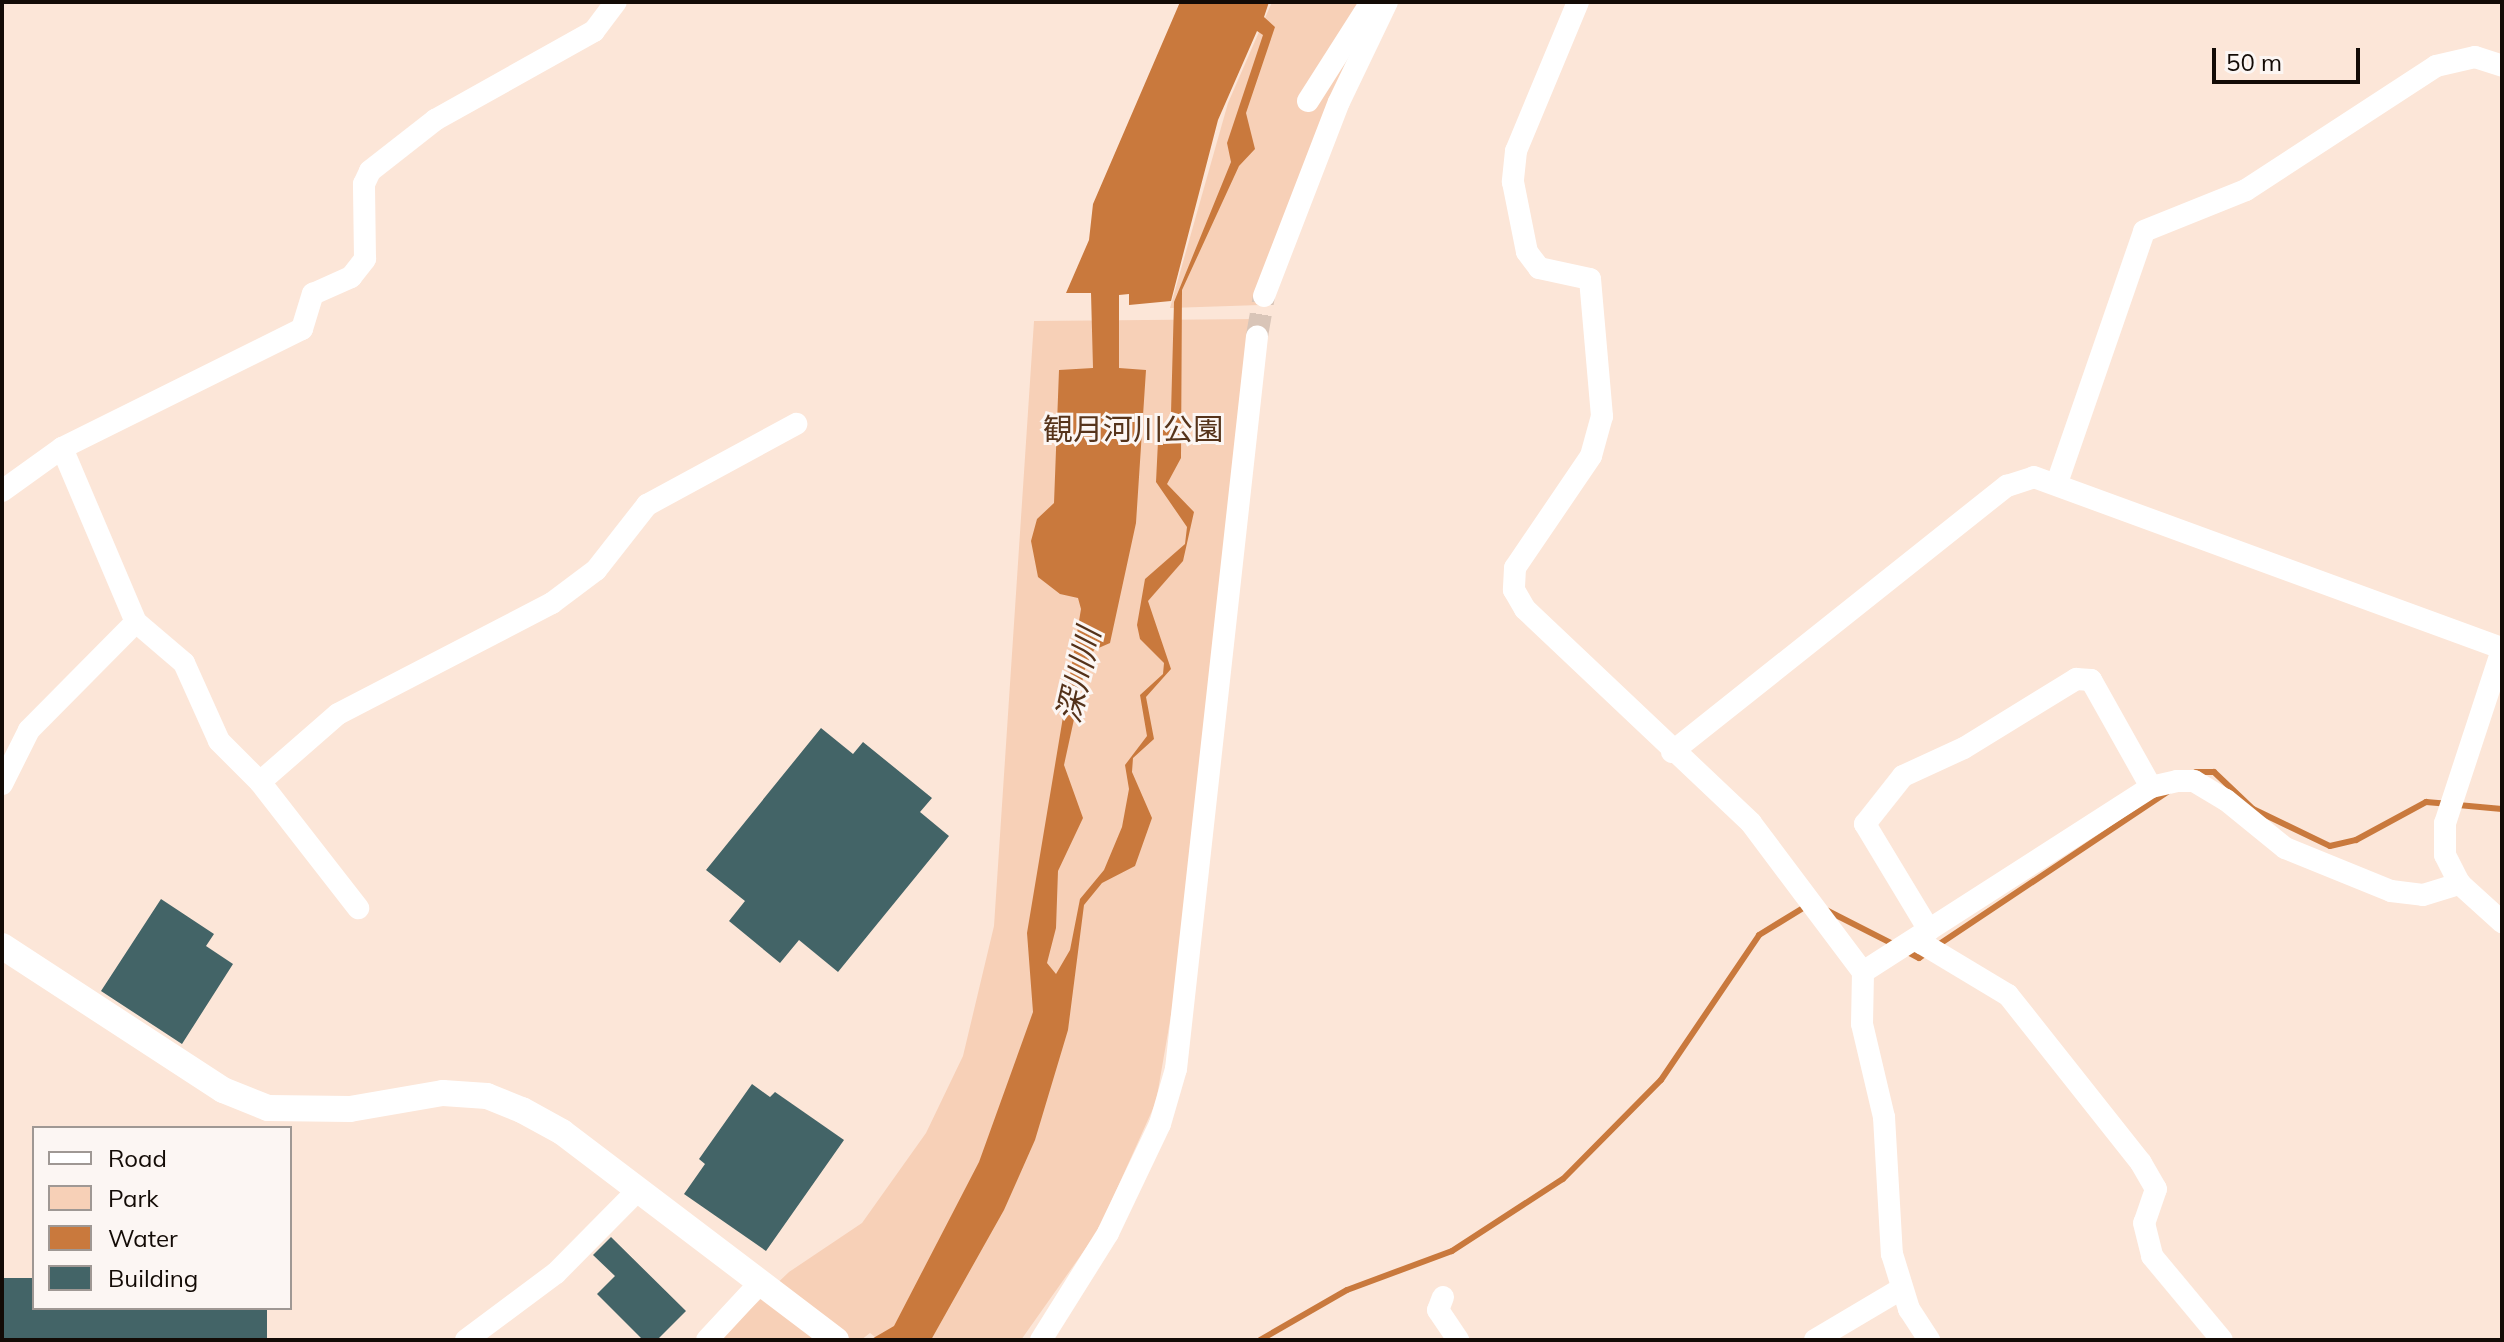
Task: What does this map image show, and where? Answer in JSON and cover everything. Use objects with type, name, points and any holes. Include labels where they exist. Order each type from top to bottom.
[{"type":"street","points":[[2,491],[62,448],[302,329],[313,294],[351,277],[365,259],[364,184],[370,171],[435,120],[594,31],[616,2]]},
{"type":"street","points":[[1308,101],[1371,2]]},
{"type":"street","points":[[1264,296],[1339,102],[1387,2]]},
{"type":"street","points":[[1578,2],[1516,151],[1513,182],[1527,252],[1539,268],[1590,279],[1602,416],[1591,456],[1515,568],[1514,590],[1525,609],[1672,752],[1751,823],[1863,972],[1862,1024],[1884,1117],[1892,1254],[1901,1289],[1929,1340]]},
{"type":"street","points":[[2058,480],[2144,231],[2246,190],[2436,66],[2475,57],[2502,66]]},
{"type":"street","points":[[1041,1340],[1108,1233],[1160,1124],[1176,1069],[1257,336]]},
{"type":"street","points":[[260,782],[338,714],[552,603],[596,570],[647,505],[796,424]]},
{"type":"street","points":[[62,448],[136,622],[184,663],[219,741],[260,782],[358,908]]},
{"type":"street","points":[[1672,752],[2007,486],[2034,477],[2058,480],[2502,649],[2448,799],[2445,855],[2460,884],[2502,922]]},
{"type":"street","points":[[2,784],[29,730],[136,622]]},
{"type":"street","points":[[2151,787],[2091,680],[2076,679],[1964,748],[1903,776],[1865,824],[1925,933],[1923,944],[2008,995],[2141,1163],[2156,1189],[2144,1223],[2152,1256],[2222,1340]]},
{"type":"street","points":[[1863,972],[2151,787],[2194,781],[2285,848],[2391,891],[2423,895],[2460,884]]},
{"type":"street","points":[[2,946],[223,1090],[268,1108],[350,1109],[443,1093],[487,1096],[562,1132],[836,1340]]},
{"type":"street","points":[[466,1340],[556,1273],[638,1190]]},
{"type":"street","points":[[707,1340],[763,1285]]},
{"type":"street","points":[[1815,1340],[1901,1289]]},
{"type":"street","points":[[1443,1297],[1438,1310],[1458,1340]]},
{"type":"green space","points":[[1272,2],[1381,2],[1260,305],[1170,308],[1228,103]]},
{"type":"green space","name":"観月河川公園","points":[[1257,319],[1192,893],[1156,1102],[1098,1231],[1021,1340],[879,1340],[870,1333],[861,1340],[718,1340],[789,1272],[862,1223],[926,1133],[963,1056],[994,926],[1034,321]]},
{"type":"water","name":"深川川","points":[[1180,2],[1269,2],[1264,17],[1275,27],[1246,113],[1255,149],[1239,166],[1182,290],[1181,458],[1167,484],[1194,512],[1183,561],[1148,601],[1171,669],[1146,697],[1154,739],[1133,758],[1132,772],[1152,818],[1135,866],[1102,883],[1084,905],[1068,1030],[1035,1140],[1004,1210],[931,1340],[870,1340],[894,1326],[979,1162],[1033,1012],[1027,933],[1081,609],[1078,598],[1060,594],[1038,577],[1031,541],[1037,519],[1054,503],[1059,370],[1093,368],[1091,293],[1066,293],[1089,240],[1093,204]],"holes":[[[1257,31],[1263,35],[1227,143],[1231,162],[1174,302],[1171,413],[1158,441],[1156,482],[1187,527],[1185,544],[1145,579],[1137,625],[1140,639],[1164,663],[1163,674],[1140,695],[1147,736],[1125,765],[1129,789],[1122,827],[1104,870],[1080,899],[1070,950],[1056,974],[1047,963],[1056,928],[1058,871],[1083,818],[1064,765],[1085,669],[1094,650],[1110,643],[1136,523],[1146,370],[1119,368],[1119,295],[1129,294],[1129,305],[1171,301],[1218,120]]]},
{"type":"building","points":[[821,728],[853,754],[863,742],[932,798],[920,812],[949,836],[838,972],[799,940],[780,963],[729,921],[745,901],[706,870]]},
{"type":"building","points":[[161,899],[214,934],[206,946],[233,964],[182,1044],[101,991]]},
{"type":"building","points":[[752,1084],[770,1097],[775,1092],[844,1140],[766,1251],[684,1194],[705,1164],[699,1159]]},
{"type":"building","points":[[611,1237],[686,1311],[657,1340],[643,1340],[597,1294],[615,1276],[593,1255]]},
{"type":"building","points":[[2,1278],[32,1278],[32,1310],[267,1310],[267,1340],[2,1340]]},
{"type":"waterway","points":[[2196,772],[2214,772],[2253,809],[2330,846],[2356,840],[2426,802],[2447,804]]},
{"type":"waterway","points":[[1935,947],[2172,789]]},
{"type":"waterway","points":[[2458,805],[2502,809]]},
{"type":"waterway","points":[[1260,1340],[1347,1290],[1452,1251],[1563,1179],[1661,1080],[1759,935],[1808,905]]},
{"type":"waterway","points":[[1826,910],[1895,945]]},
{"type":"waterway","points":[[1904,950],[1919,958],[1926,953]]},
{"type":"tunnel","points":[[1257,336],[1264,296]]}]
